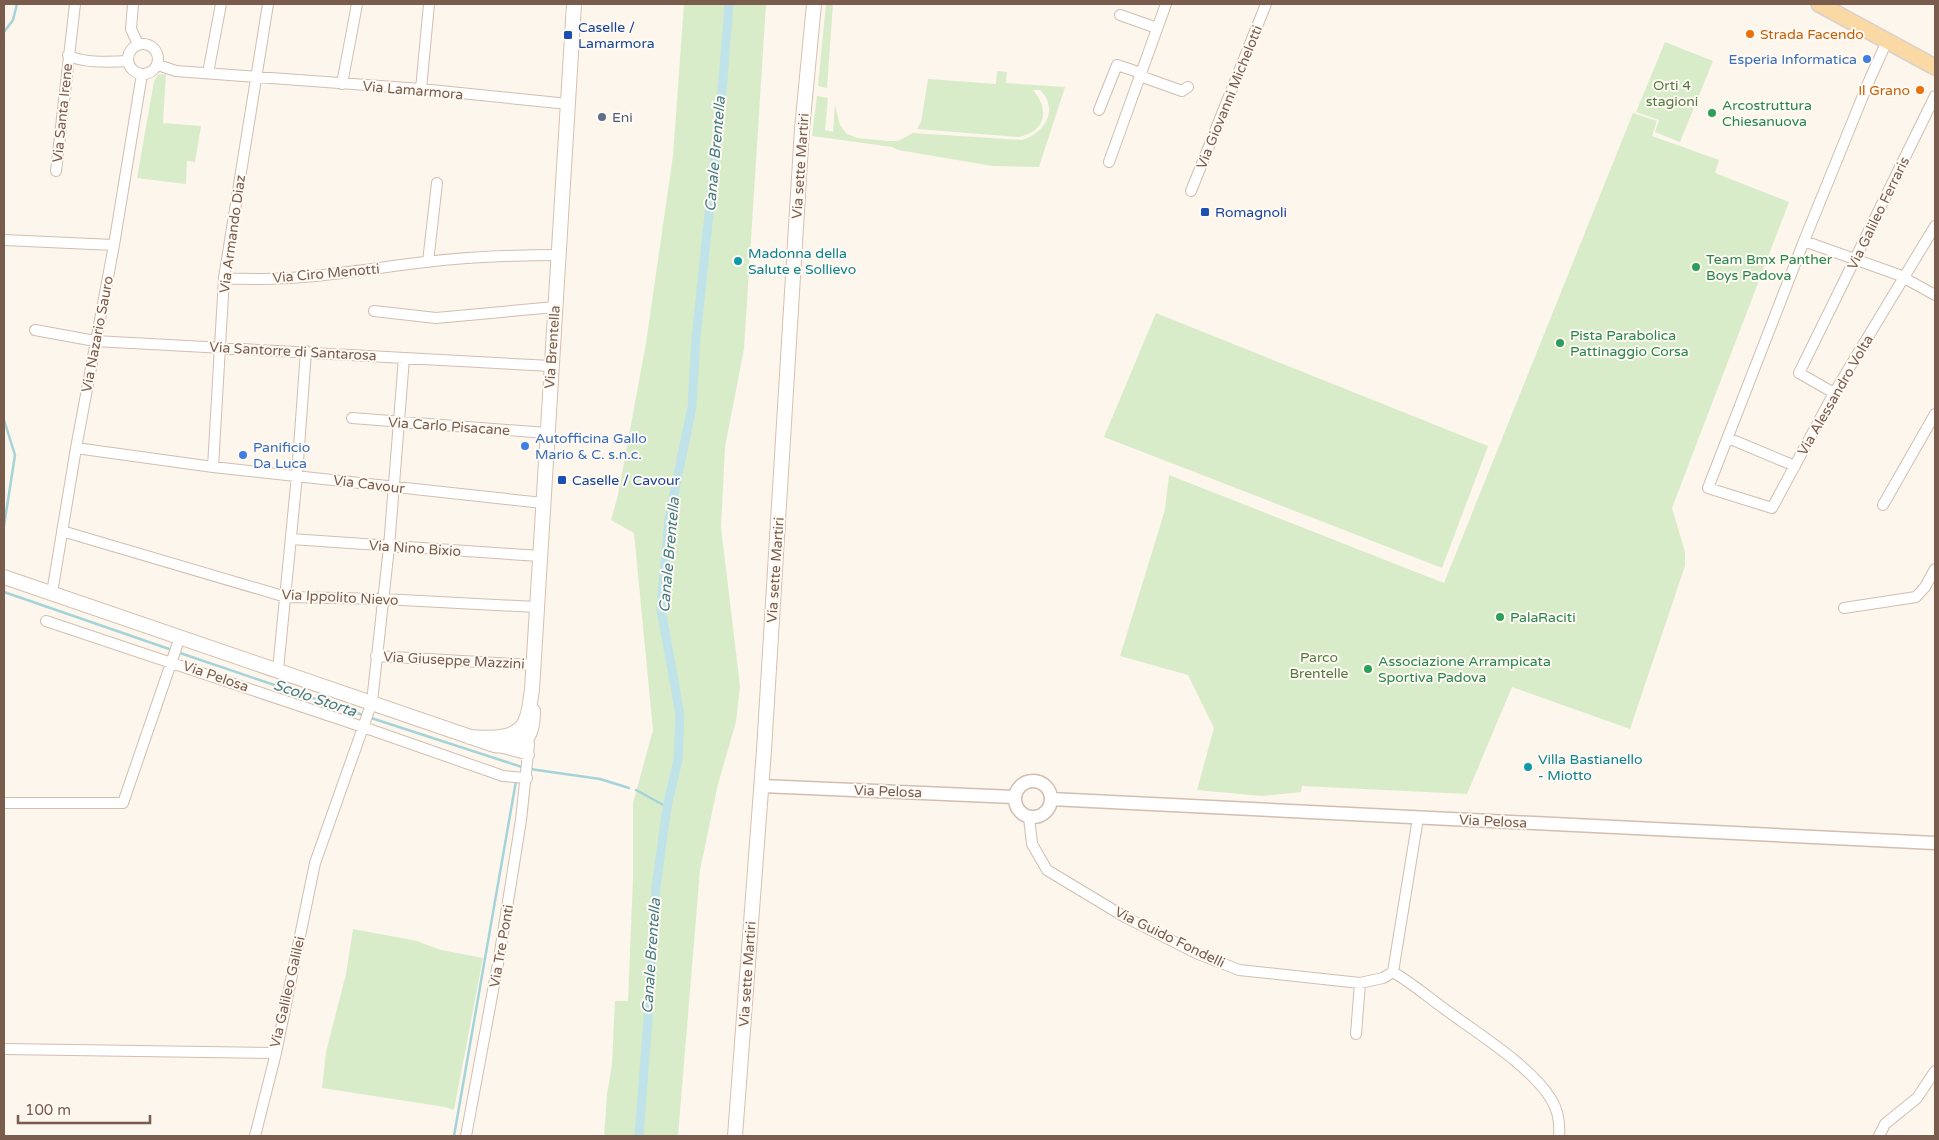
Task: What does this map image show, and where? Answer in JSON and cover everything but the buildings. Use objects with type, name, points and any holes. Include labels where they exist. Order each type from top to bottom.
[{"type":"main road","name":"Via Brentella","points":[[532,690],[574,4]]},
{"type":"main road","name":"Via sette Martiri","points":[[735,1136],[761,786],[802,129],[814,4]]},
{"type":"main road","points":[[1819,4],[1935,67]]},
{"type":"main road","name":"Via Pelosa","points":[[4,577],[179,639],[278,670],[371,705],[494,745],[508,747],[517,745],[527,738]]},
{"type":"main road","points":[[525,722],[532,690]]},
{"type":"main road","points":[[527,738],[533,722],[532,690]]},
{"type":"main road","name":"Via Pelosa","points":[[470,737],[500,737],[520,729],[525,722]]},
{"type":"street","name":"Via Santa Irene","points":[[56,171],[75,4]]},
{"type":"street","points":[[133,4],[131,29],[138,44]]},
{"type":"street","points":[[208,73],[221,4]]},
{"type":"street","name":"Via Armando Diaz","points":[[213,467],[224,278],[268,4]]},
{"type":"street","points":[[342,84],[357,4]]},
{"type":"street","points":[[421,89],[428,4]]},
{"type":"street","points":[[1109,162],[1166,4]]},
{"type":"street","name":"Via Giovanni Michelotti","points":[[1191,191],[1266,4]]},
{"type":"street","points":[[1120,15],[1157,28]]},
{"type":"street","points":[[1795,466],[1728,438],[1804,241],[1887,41]]},
{"type":"street","points":[[138,44],[153,46],[159,55],[158,65],[151,72],[142,74],[132,70],[128,61],[129,53],[138,44]]},
{"type":"street","name":"Via Santa Irene","points":[[68,55],[74,58],[105,62],[110,60],[128,61]]},
{"type":"street","points":[[158,65],[176,71],[257,76]]},
{"type":"street","points":[[1099,110],[1117,65],[1182,91],[1188,87]]},
{"type":"street","name":"Via Nazario Sauro","points":[[52,593],[76,448],[114,245],[142,74]]},
{"type":"street","name":"Via Lamarmora","points":[[257,76],[421,89],[568,104]]},
{"type":"street","name":"Via Galileo Ferraris","points":[[1834,393],[1799,373],[1935,96]]},
{"type":"street","points":[[428,262],[437,184]]},
{"type":"street","name":"Via Alessandro Volta","points":[[1728,438],[1708,488],[1772,508],[1834,393],[1935,226]]},
{"type":"street","points":[[4,240],[114,245]]},
{"type":"street","points":[[1804,241],[1904,277],[1935,295]]},
{"type":"street","name":"Via Ciro Menotti","points":[[224,278],[298,278],[428,262],[511,255],[558,255]]},
{"type":"street","points":[[374,311],[436,318],[555,307]]},
{"type":"street","name":"Via Santorre di Santarosa","points":[[35,330],[96,341],[306,351],[551,366]]},
{"type":"street","points":[[278,670],[297,475],[306,351]]},
{"type":"street","name":"Via Galileo Galilei","points":[[4,1049],[276,1053],[316,863],[371,705],[389,547],[404,358]]},
{"type":"street","points":[[1883,505],[1935,414]]},
{"type":"street","name":"Via Carlo Pisacane","points":[[352,418],[547,433]]},
{"type":"street","name":"Via Cavour","points":[[76,448],[213,467],[543,503]]},
{"type":"street","name":"Via Ippolito Nievo","points":[[62,531],[286,597],[383,599],[536,607]]},
{"type":"street","name":"Via Nino Bixio","points":[[291,540],[539,556]]},
{"type":"street","points":[[1844,608],[1916,597],[1926,586],[1935,569]]},
{"type":"street","name":"Via Pelosa","points":[[46,620],[363,726],[503,776],[510,777],[527,769],[494,745]]},
{"type":"street","points":[[4,803],[123,804],[179,639]]},
{"type":"street","name":"Via Giuseppe Mazzini","points":[[376,656],[533,665]]},
{"type":"street","points":[[525,722],[529,744],[527,769]]},
{"type":"street","name":"Via Pelosa","points":[[509,734],[524,735],[527,738]]},
{"type":"street","name":"Via Tre Ponti","points":[[466,1136],[499,958],[527,769]]},
{"type":"street","points":[[1033,780],[1044,784],[1050,791],[1051,800],[1045,813],[1029,817],[1019,811],[1014,797],[1019,786],[1033,780]]},
{"type":"street","name":"Via Pelosa","points":[[761,786],[1014,797]]},
{"type":"street","name":"Via Pelosa","points":[[1051,800],[1935,842]]},
{"type":"street","name":"Via Guido Fondelli","points":[[1029,817],[1032,844],[1047,870],[1125,917],[1196,954],[1239,970],[1360,983],[1383,978],[1393,972]]},
{"type":"street","points":[[1418,818],[1393,972],[1503,1052],[1538,1082],[1552,1100],[1557,1112],[1560,1127],[1559,1136]]},
{"type":"street","points":[[1356,1034],[1360,983]]},
{"type":"street","points":[[255,1136],[276,1053]]},
{"type":"street","points":[[1879,1136],[1885,1124],[1917,1098],[1935,1071]]},
{"type":"green space","points":[[684,4],[766,4],[744,349],[725,447],[721,527],[740,686],[736,722],[718,784],[700,870],[678,1136],[604,1136],[607,1095],[612,1064],[615,1001],[628,1001],[633,878],[633,803],[653,730],[634,533],[611,520],[618,495],[646,343],[673,156]]},
{"type":"green space","points":[[826,4],[833,4],[827,88],[818,86]]},
{"type":"green space","name":"Orti 4 stagioni","points":[[1665,42],[1713,61],[1680,142],[1655,132],[1659,120],[1636,112]]},
{"type":"green space","points":[[997,71],[1007,72],[1006,83],[1065,87],[1039,167],[993,166],[898,150],[892,147],[812,136],[817,96],[828,98],[825,130],[833,132],[835,105],[840,125],[847,134],[857,138],[898,141],[913,133],[1022,140],[1030,137],[1043,127],[1049,113],[1046,97],[1040,90],[1033,90],[1042,105],[1043,112],[1040,125],[1028,134],[1019,137],[917,129],[921,122],[928,79],[996,84]]},
{"type":"green space","points":[[166,74],[163,123],[201,126],[195,162],[187,161],[186,184],[137,178],[154,81],[158,75]]},
{"type":"green space","name":"Parco Brentelle","points":[[1633,113],[1657,121],[1652,136],[1719,160],[1715,173],[1789,202],[1672,508],[1685,552],[1685,566],[1630,729],[1512,687],[1467,794],[1302,786],[1301,792],[1262,796],[1197,790],[1214,728],[1188,675],[1120,656],[1165,510],[1169,475],[1444,583]]},
{"type":"green space","points":[[1156,313],[1488,446],[1442,568],[1104,437]]},
{"type":"green space","points":[[353,929],[417,941],[441,950],[483,958],[454,1110],[322,1088],[326,1052],[346,974]]},
{"type":"waterway","points":[[4,32],[13,20],[17,4]]},
{"type":"waterway","name":"Canale Brentella","points":[[639,1136],[656,887],[667,807],[678,760],[680,715],[661,609],[669,518],[692,407],[696,338],[723,80],[729,4]]},
{"type":"waterway","points":[[4,420],[15,455],[4,526]]},
{"type":"waterway","name":"Scolo Storta","points":[[4,592],[172,650]]},
{"type":"waterway","name":"Scolo Storta","points":[[177,652],[363,715]]},
{"type":"waterway","name":"Scolo Storta","points":[[368,717],[525,768]]},
{"type":"waterway","name":"Scolo Storta","points":[[530,769],[600,779],[629,788]]},
{"type":"waterway","points":[[454,1136],[516,781]]},
{"type":"waterway","name":"Scolo Storta","points":[[636,790],[667,807]]},
{"type":"place","name":"Strada Facendo","points":[[1750,34]]},
{"type":"place","name":"Caselle / Lamarmora","points":[[568,35]]},
{"type":"place","name":"Esperia Informatica","points":[[1867,59]]},
{"type":"place","name":"Il Grano","points":[[1920,90]]},
{"type":"place","name":"Arcostruttura Chiesanuova","points":[[1712,113]]},
{"type":"place","name":"Eni","points":[[602,117]]},
{"type":"place","name":"Romagnoli","points":[[1205,212]]},
{"type":"place","name":"Madonna della Salute e Sollievo","points":[[738,261]]},
{"type":"place","name":"Team Bmx Panther Boys Padova","points":[[1696,267]]},
{"type":"place","name":"Pista Parabolica Pattinaggio Corsa","points":[[1560,343]]},
{"type":"place","name":"Autofficina Gallo Mario & C. s.n.c.","points":[[525,446]]},
{"type":"place","name":"Panificio Da Luca","points":[[243,455]]},
{"type":"place","name":"Caselle / Cavour","points":[[562,480]]},
{"type":"place","name":"PalaRaciti","points":[[1500,617]]},
{"type":"place","name":"Associazione Arrampicata Sportiva Padova","points":[[1368,669]]},
{"type":"place","name":"Villa Bastianello - Miotto","points":[[1528,767]]}]
